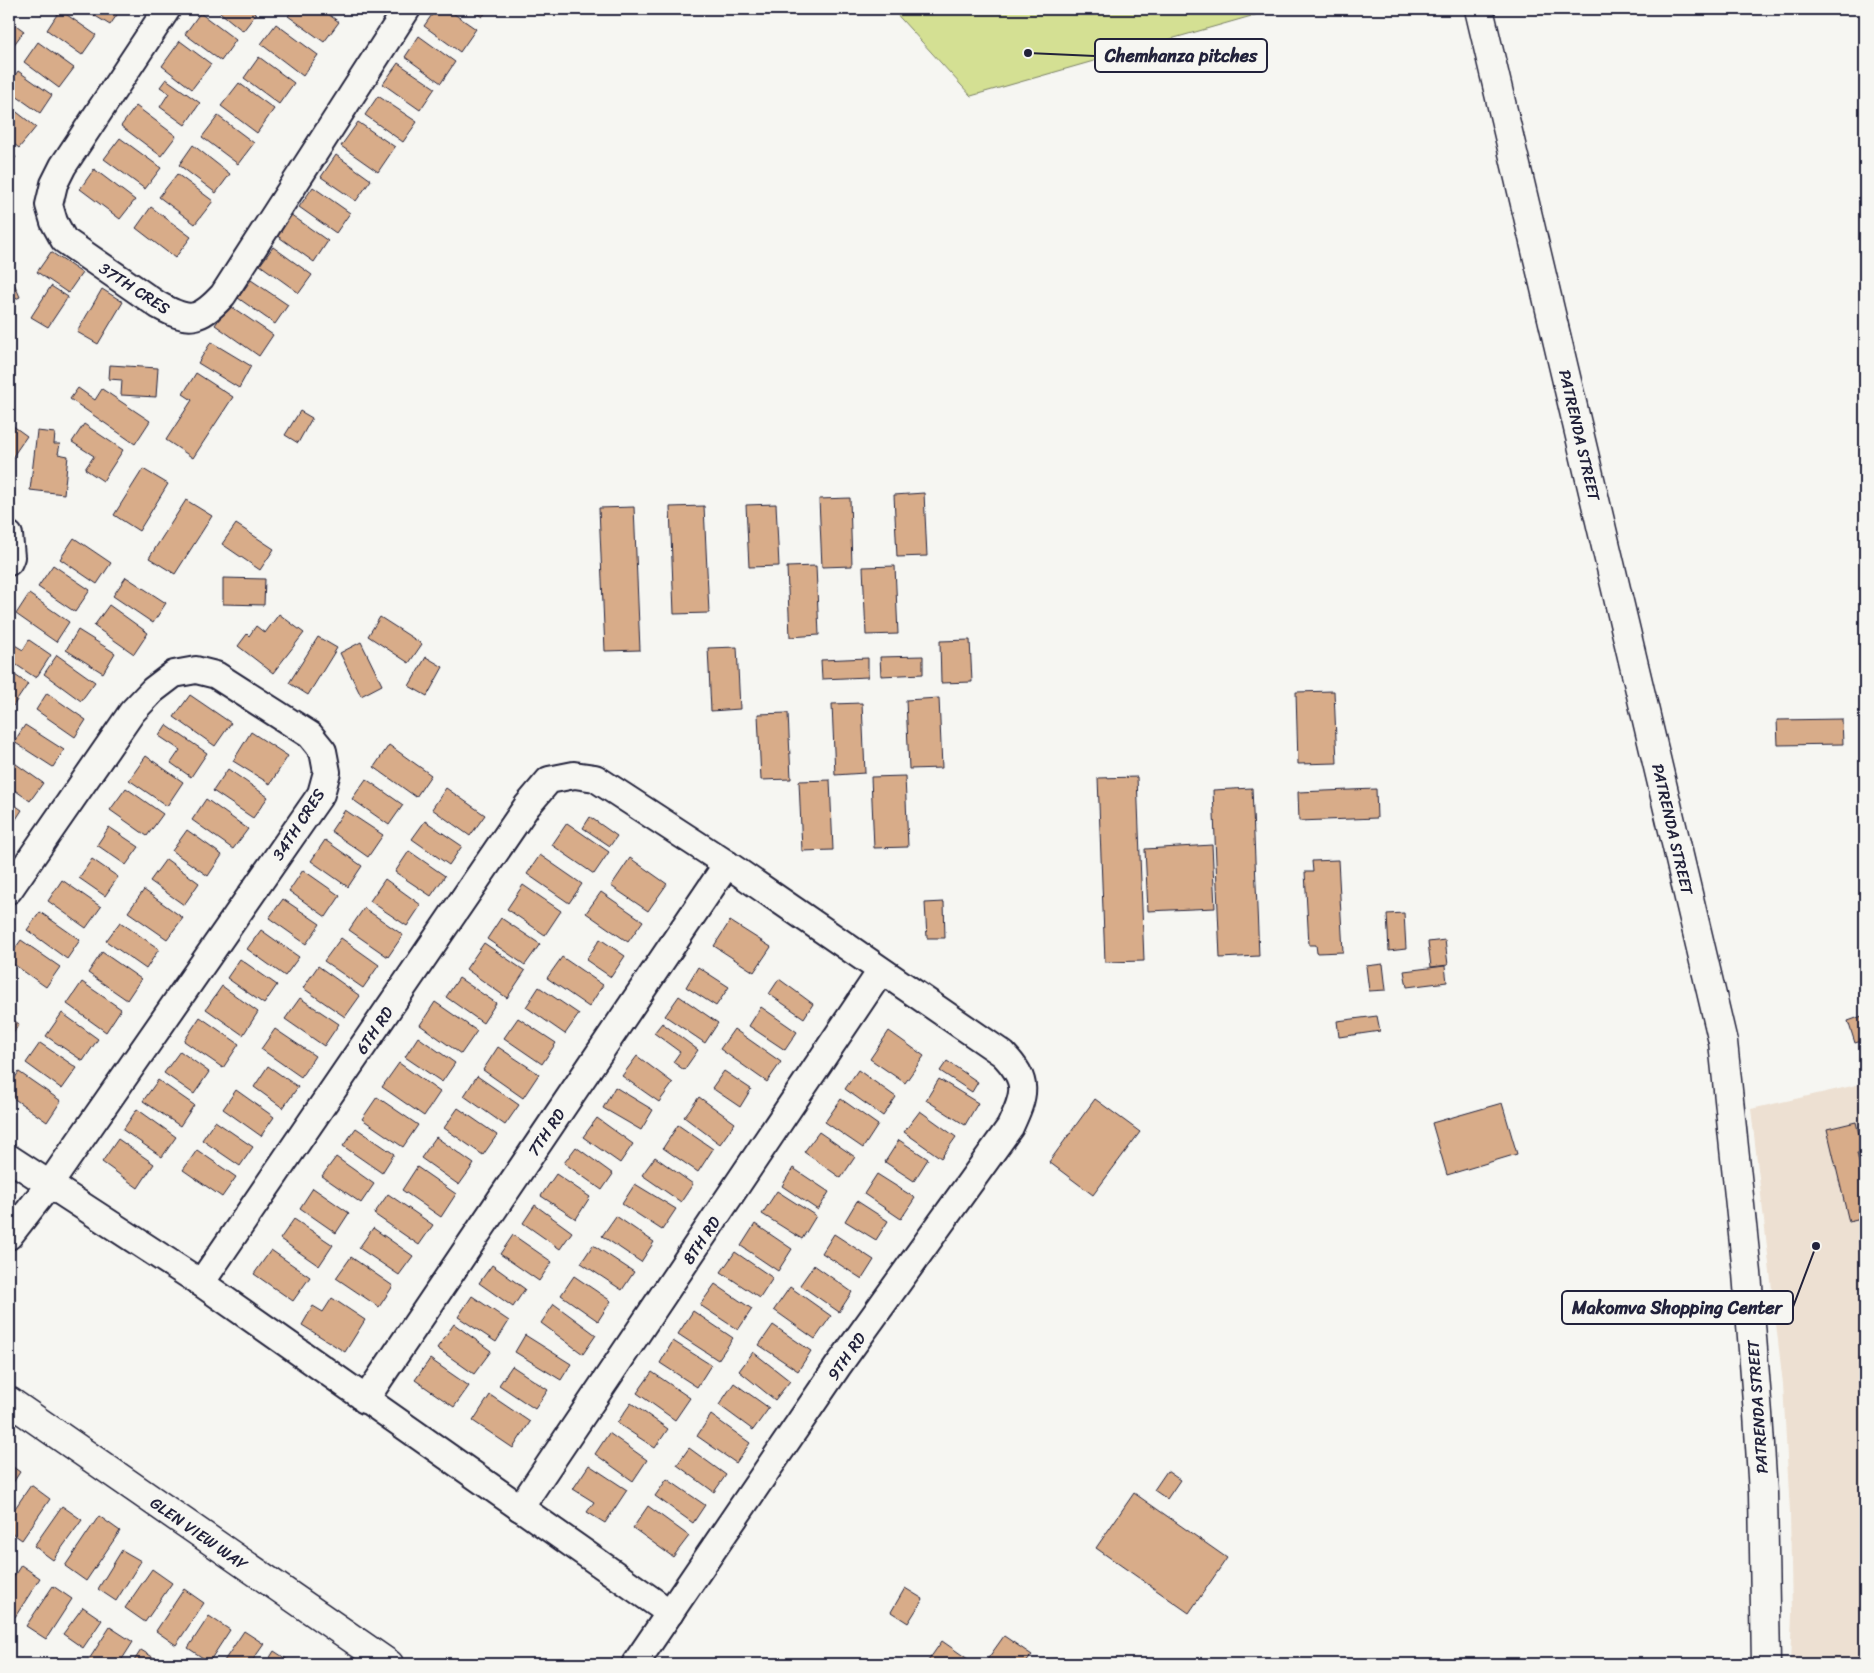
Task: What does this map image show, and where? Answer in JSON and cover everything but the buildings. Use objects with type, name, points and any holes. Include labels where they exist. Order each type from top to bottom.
[{"type":"street","name":"37TH CRES","points":[[167,9],[63,166],[54,184],[50,205],[54,222],[64,240],[158,305],[174,314],[190,318],[209,310],[223,295],[407,9]]},
{"type":"street","name":"PATRENDA STREET","points":[[1479,9],[1723,1042],[1747,1273],[1757,1405],[1763,1493],[1766,1664]]},
{"type":"street","points":[[9,535],[11,556],[9,562]]},
{"type":"street","name":"34TH CRES","points":[[9,890],[132,712],[153,690],[174,674],[196,670],[216,675],[310,735],[323,751],[327,772],[321,794],[49,1185],[9,1236]]},
{"type":"street","name":"6TH RD","points":[[201,1283],[527,806],[549,780],[574,775],[595,778],[727,864]]},
{"type":"street","points":[[727,864],[881,971]]},
{"type":"street","name":"7TH RD","points":[[365,1400],[727,864]]},
{"type":"street","name":"9TH RD","points":[[635,1664],[838,1366],[1010,1127],[1022,1099],[1022,1083],[1016,1067],[1003,1054],[881,971]]},
{"type":"street","name":"8TH RD","points":[[520,1508],[881,971]]},
{"type":"street","points":[[9,1158],[201,1283],[670,1613]]},
{"type":"street","name":"GLEN VIEW WAY","points":[[9,1401],[389,1664]]},
{"type":"shaded area","points":[[1865,1083],[1865,1664],[1790,1664],[1792,1614],[1790,1513],[1783,1384],[1751,1109]]},
{"type":"green space","points":[[892,9],[1276,9],[971,96]]},
{"type":"place","name":"Chemhanza pitches","points":[[1028,53]]},
{"type":"place","name":"Makomva Shopping Center","points":[[1816,1246]]}]
